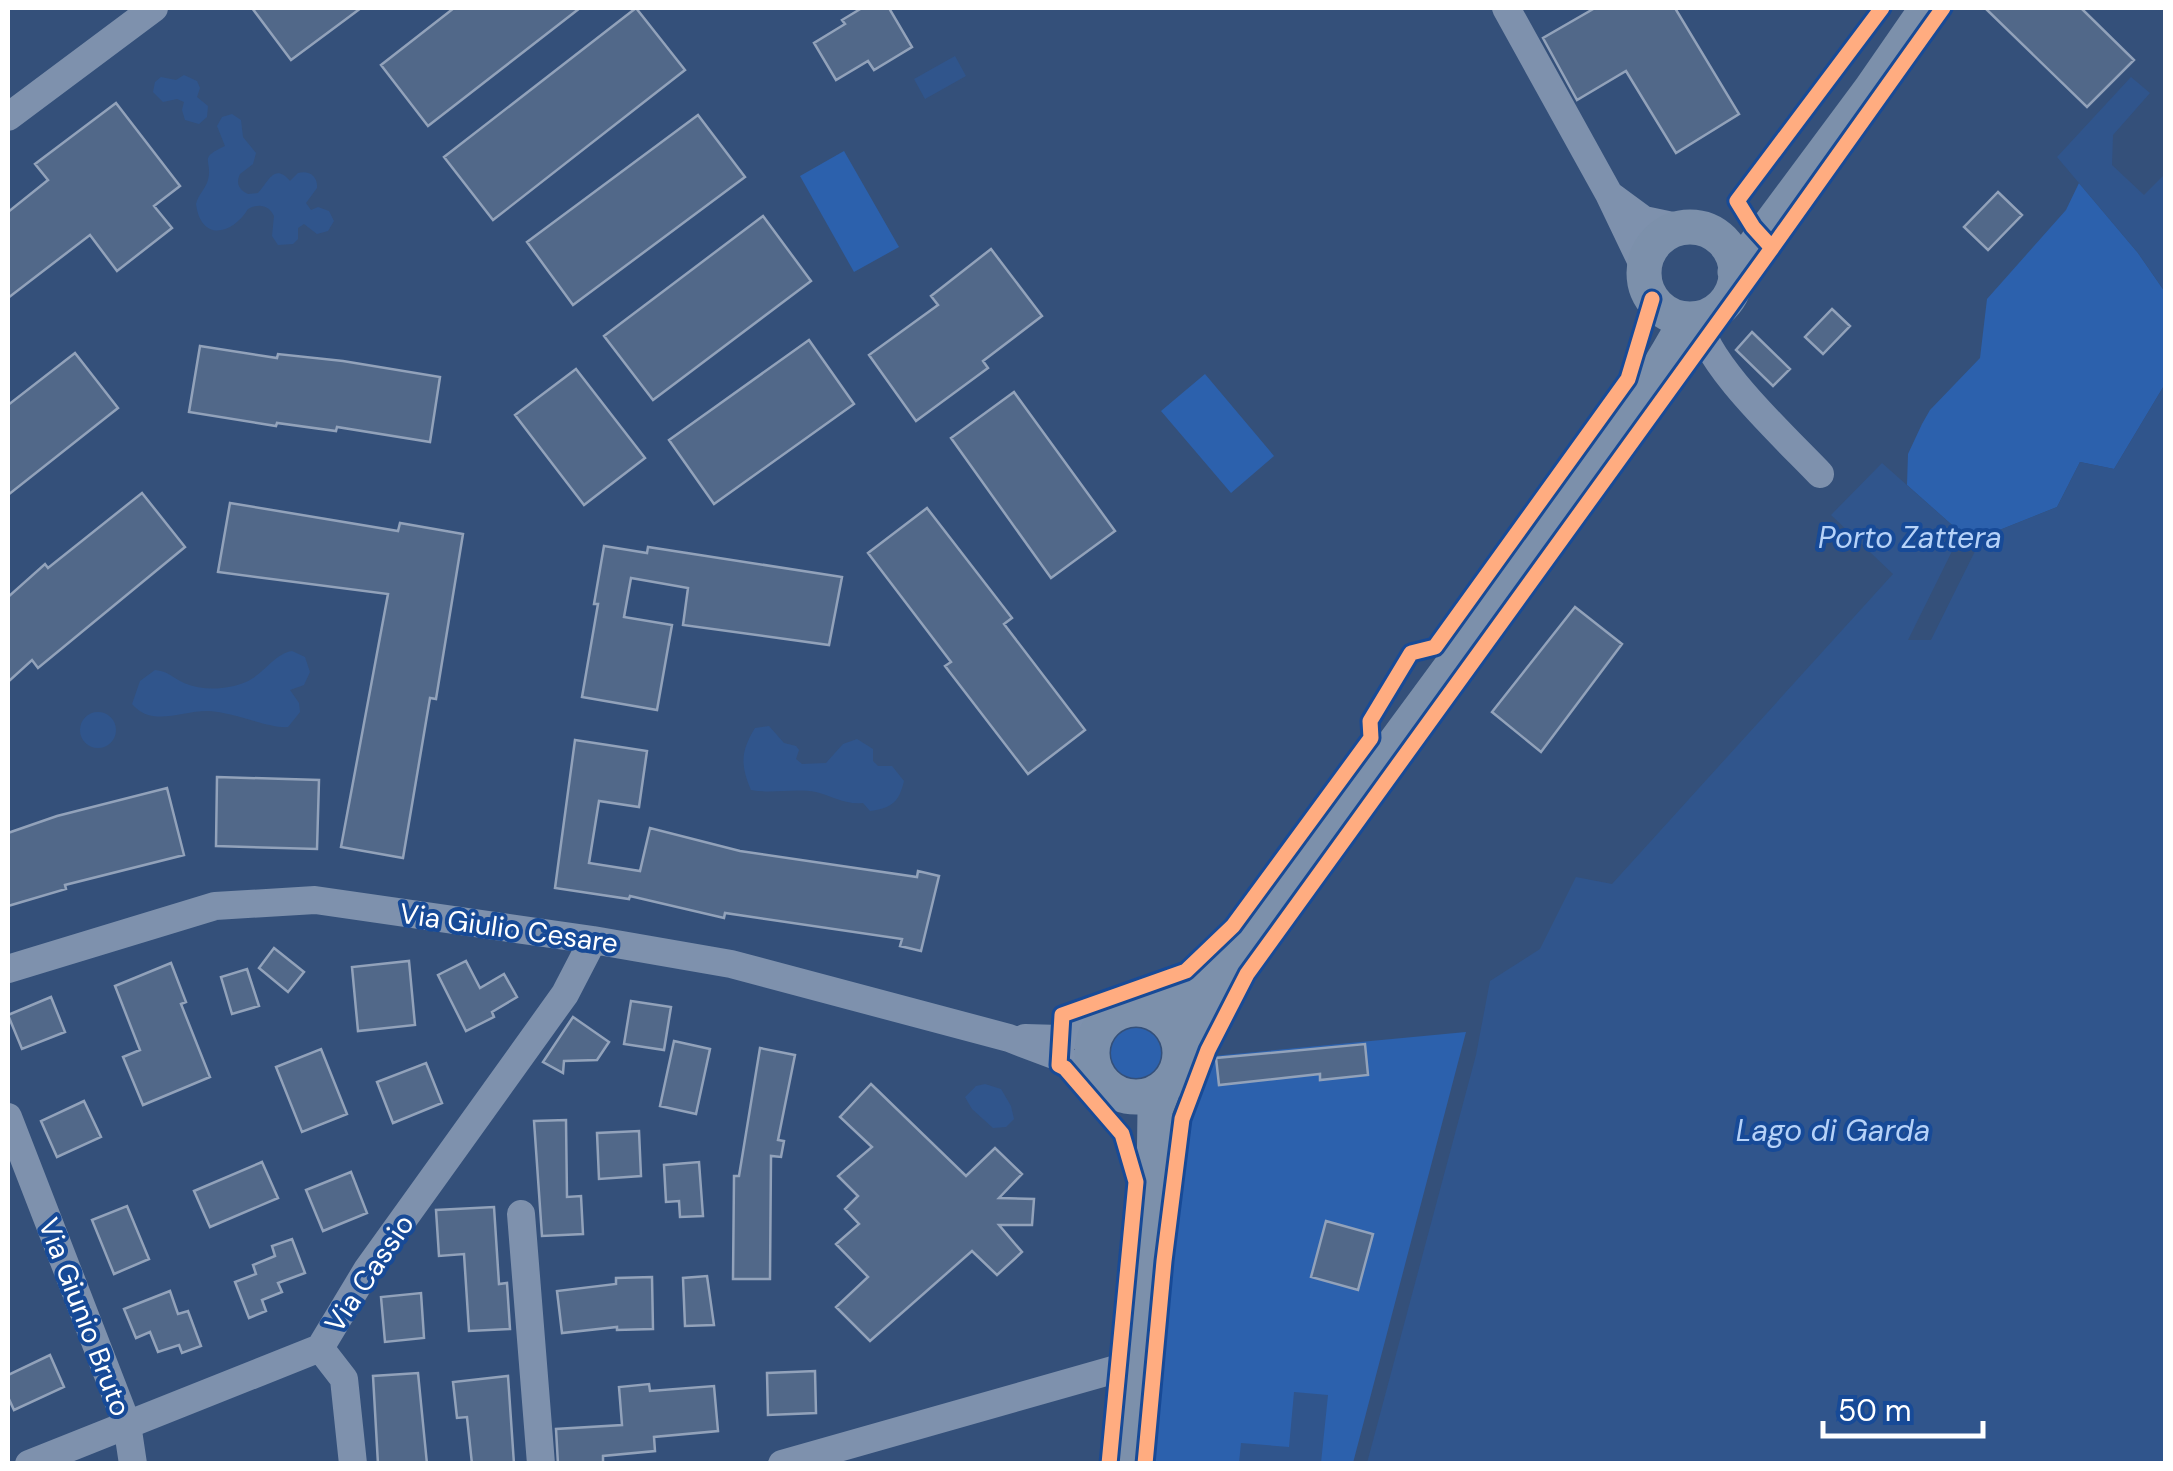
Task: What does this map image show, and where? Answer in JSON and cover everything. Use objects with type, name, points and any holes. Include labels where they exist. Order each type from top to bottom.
[{"type":"main road","points":[[1180,1051],[1251,940],[1586,482],[1656,375],[1697,327],[1726,301],[1735,272],[1927,8]]},
{"type":"main road","points":[[1656,375],[1647,256],[1661,237],[1748,220],[1794,192]]},
{"type":"main road","points":[[1697,230],[1728,249],[1735,272]]},
{"type":"main road","points":[[1648,283],[1667,313],[1697,327]]},
{"type":"main road","points":[[1154,1182],[1137,1134],[1095,1070],[1092,1048],[1101,1026],[1120,1012],[1143,1010],[1177,998],[1251,940]]},
{"type":"main road","points":[[1126,1464],[1154,1182],[1155,1110],[1178,1069],[1180,1051],[1171,1026],[1143,1010]]},
{"type":"main road","points":[[1109,1086],[1143,1097],[1164,1088]]},
{"type":"street","points":[[8,118],[154,8]]},
{"type":"street","points":[[1506,8],[1608,194],[1648,283]]},
{"type":"street","points":[[1608,194],[1644,220],[1697,230]]},
{"type":"street","points":[[1697,327],[1746,396],[1820,474]]},
{"type":"street","name":"Via Giulio Cesare","points":[[8,969],[215,906],[315,900],[732,964],[1009,1038],[1059,1057],[1109,1086]]},
{"type":"street","name":"Via Cassio","points":[[29,1464],[320,1348],[367,1270],[565,994],[593,940]]},
{"type":"street","name":"Via Giulio Cesare","points":[[1009,1038],[1060,1038],[1101,1026]]},
{"type":"street","name":"Via Giunio Bruto","points":[[8,1117],[127,1424],[133,1464]]},
{"type":"street","points":[[522,1214],[540,1464]]},
{"type":"street","points":[[320,1348],[344,1379],[353,1464]]},
{"type":"street","points":[[782,1464],[1134,1364]]},
{"type":"shaded area","points":[[844,151],[899,247],[854,272],[800,176]]},
{"type":"shaded area","points":[[2079,183],[2165,292],[2165,384],[2114,469],[2080,462],[2057,507],[1982,537],[1961,533],[1907,485],[1908,454],[1930,410],[1980,358],[1987,299],[2066,210]]},
{"type":"shaded area","points":[[1205,374],[1274,456],[1231,493],[1161,411]]},
{"type":"shaded area","points":[[1136,1028],[1153,1036],[1161,1053],[1153,1070],[1136,1078],[1119,1070],[1111,1053],[1119,1036]]},
{"type":"shaded area","points":[[1466,1032],[1353,1463],[1153,1464],[1192,1119],[1213,1056]]},
{"type":"water","points":[[955,56],[966,76],[925,99],[914,79]]},
{"type":"water","points":[[184,75],[197,81],[197,97],[208,106],[207,117],[199,124],[185,120],[184,102],[163,102],[153,92],[161,77],[176,80]]},
{"type":"water","points":[[2131,77],[2150,93],[2113,135],[2112,165],[2144,195],[2165,174],[2165,292],[2138,253],[2057,157]]},
{"type":"water","points":[[232,114],[241,120],[243,137],[256,153],[253,164],[240,174],[240,188],[248,194],[258,193],[275,174],[280,173],[290,181],[298,173],[309,173],[317,188],[306,203],[311,210],[318,207],[329,211],[334,221],[328,231],[317,234],[304,224],[298,228],[298,239],[293,244],[278,245],[272,236],[274,216],[260,206],[248,209],[226,229],[210,229],[204,224],[196,204],[208,180],[209,157],[225,146],[217,126],[222,117]]},
{"type":"water","name":"Lago di Garda","points":[[2165,384],[2165,1463],[1367,1463],[1476,1055],[1490,981],[1540,949],[1576,877],[1612,884],[1893,574],[1831,515],[1882,463],[1961,533],[1908,640],[1931,640],[1982,537],[2057,507],[2080,462],[2114,469]]},
{"type":"water","points":[[292,651],[305,657],[310,672],[304,685],[290,690],[300,712],[288,727],[209,711],[149,715],[132,704],[140,681],[155,670],[191,686],[223,688],[246,682]]},
{"type":"water","points":[[98,712],[111,717],[116,730],[111,743],[98,748],[85,743],[80,730],[85,717]]},
{"type":"water","points":[[769,726],[784,743],[796,746],[796,759],[802,764],[826,763],[843,744],[857,739],[873,749],[873,761],[878,766],[892,766],[904,781],[900,794],[889,806],[870,811],[863,803],[816,792],[751,790],[745,773],[745,751],[755,728]]},
{"type":"water","points":[[985,1084],[1001,1089],[1011,1106],[1014,1119],[1006,1127],[993,1128],[965,1097],[976,1086]]},
{"type":"water","points":[[1294,1392],[1328,1395],[1321,1463],[1239,1463],[1241,1443],[1289,1447]]},
{"type":"building","points":[[252,8],[361,8],[291,60]]},
{"type":"building","points":[[454,8],[580,8],[428,126],[381,65]]},
{"type":"building","points":[[636,8],[685,70],[493,220],[444,157]]},
{"type":"building","points":[[862,8],[889,8],[912,47],[874,70],[868,61],[836,80],[814,43]]},
{"type":"building","points":[[1595,8],[1675,8],[1739,114],[1676,153],[1626,71],[1577,100],[1543,38]]},
{"type":"building","points":[[1985,8],[2081,8],[2134,60],[2087,107]]},
{"type":"building","points":[[116,103],[180,186],[154,206],[172,228],[117,271],[90,235],[8,298],[8,212],[48,180],[35,164]]},
{"type":"building","points":[[698,115],[745,177],[573,305],[527,242]]},
{"type":"building","points":[[1998,192],[2022,215],[1988,250],[1964,227]]},
{"type":"building","points":[[763,216],[811,281],[653,400],[604,336]]},
{"type":"building","points":[[991,249],[1042,316],[983,361],[988,368],[916,421],[869,355],[938,305],[931,296]]},
{"type":"building","points":[[1832,309],[1850,326],[1823,354],[1805,337]]},
{"type":"building","points":[[1752,332],[1790,369],[1773,386],[1736,350]]},
{"type":"building","points":[[809,340],[854,404],[714,504],[669,440]]},
{"type":"building","points":[[200,346],[277,358],[278,354],[343,361],[440,377],[430,442],[337,427],[336,431],[277,423],[276,426],[189,412]]},
{"type":"building","points":[[75,353],[118,408],[8,495],[8,405]]},
{"type":"building","points":[[576,369],[645,458],[584,505],[515,415]]},
{"type":"building","points":[[1014,392],[1115,531],[1051,578],[951,438]]},
{"type":"building","points":[[142,493],[185,547],[38,668],[32,660],[8,682],[8,597],[45,564],[48,568]]},
{"type":"building","points":[[230,503],[398,531],[400,523],[463,534],[436,699],[430,698],[403,858],[341,847],[388,594],[218,572]]},
{"type":"building","points":[[927,508],[1012,618],[1004,624],[1085,730],[1028,774],[945,666],[951,662],[868,553]]},
{"type":"building","points":[[604,546],[647,553],[648,547],[842,577],[829,645],[683,625],[688,588],[631,578],[624,617],[672,625],[657,710],[582,697]]},
{"type":"building","points":[[1575,607],[1622,644],[1541,752],[1492,712]]},
{"type":"building","points":[[575,740],[647,751],[639,807],[599,801],[589,863],[640,871],[650,828],[740,851],[917,877],[918,871],[939,876],[921,951],[900,946],[902,939],[725,913],[724,918],[630,896],[629,899],[555,888]]},
{"type":"building","points":[[217,777],[319,780],[317,849],[216,846]]},
{"type":"building","points":[[167,788],[184,855],[65,885],[66,889],[8,906],[8,833],[57,816]]},
{"type":"building","points":[[274,948],[304,972],[288,992],[259,968]]},
{"type":"building","points":[[409,961],[415,1025],[358,1031],[352,967]]},
{"type":"building","points":[[466,961],[480,988],[504,974],[517,997],[492,1012],[494,1017],[466,1031],[438,975]]},
{"type":"building","points":[[171,963],[186,1002],[181,1004],[210,1077],[143,1105],[123,1057],[140,1050],[115,986]]},
{"type":"building","points":[[247,969],[259,1006],[232,1014],[221,977]]},
{"type":"building","points":[[51,997],[65,1032],[22,1049],[8,1015]]},
{"type":"building","points":[[631,1001],[671,1007],[664,1050],[624,1044]]},
{"type":"building","points":[[573,1017],[609,1042],[597,1060],[564,1061],[563,1073],[543,1062]]},
{"type":"building","points":[[674,1041],[710,1049],[696,1114],[660,1106]]},
{"type":"building","points":[[1365,1044],[1368,1075],[1320,1080],[1320,1074],[1219,1085],[1216,1058]]},
{"type":"building","points":[[760,1048],[795,1055],[778,1140],[784,1141],[781,1157],[771,1156],[770,1279],[733,1279],[734,1176],[739,1176]]},
{"type":"building","points":[[321,1049],[347,1114],[302,1132],[276,1067]]},
{"type":"building","points":[[426,1063],[442,1103],[393,1123],[377,1082]]},
{"type":"building","points":[[871,1084],[966,1176],[995,1148],[1022,1174],[999,1198],[1034,1199],[1032,1225],[999,1225],[1022,1252],[997,1275],[972,1251],[870,1341],[836,1307],[868,1277],[836,1244],[859,1224],[845,1209],[858,1196],[838,1176],[872,1147],[840,1117]]},
{"type":"building","points":[[84,1101],[101,1137],[57,1157],[41,1121]]},
{"type":"building","points":[[566,1120],[567,1197],[581,1196],[583,1234],[542,1236],[534,1121]]},
{"type":"building","points":[[639,1131],[641,1176],[599,1179],[597,1133]]},
{"type":"building","points":[[262,1162],[278,1198],[210,1227],[194,1191]]},
{"type":"building","points":[[699,1162],[703,1216],[680,1217],[679,1201],[666,1202],[664,1165]]},
{"type":"building","points":[[351,1172],[367,1213],[323,1231],[306,1190]]},
{"type":"building","points":[[127,1206],[149,1259],[114,1274],[92,1220]]},
{"type":"building","points":[[494,1207],[499,1284],[507,1283],[510,1329],[469,1331],[464,1254],[439,1256],[436,1210]]},
{"type":"building","points":[[1326,1221],[1373,1234],[1358,1290],[1311,1277]]},
{"type":"building","points":[[292,1239],[305,1273],[278,1283],[282,1292],[262,1300],[266,1311],[249,1318],[235,1282],[256,1274],[253,1265],[275,1256],[272,1246]]},
{"type":"building","points":[[707,1276],[714,1325],[685,1326],[683,1278]]},
{"type":"building","points":[[652,1277],[653,1329],[617,1327],[562,1333],[557,1291],[616,1284],[616,1278]]},
{"type":"building","points":[[170,1291],[178,1314],[188,1311],[201,1346],[182,1353],[179,1345],[158,1352],[150,1332],[136,1338],[124,1309]]},
{"type":"building","points":[[421,1293],[424,1338],[385,1342],[381,1297]]},
{"type":"building","points":[[50,1355],[64,1387],[14,1410],[8,1397],[8,1375]]},
{"type":"building","points":[[815,1371],[816,1413],[768,1415],[767,1373]]},
{"type":"building","points":[[418,1373],[427,1464],[378,1464],[373,1376]]},
{"type":"building","points":[[508,1376],[514,1464],[472,1464],[467,1417],[457,1418],[453,1382]]},
{"type":"building","points":[[649,1384],[650,1391],[714,1386],[718,1431],[654,1437],[655,1451],[603,1456],[603,1464],[558,1464],[556,1429],[622,1425],[619,1387]]},
{"type":"cycle path","points":[[1145,1464],[1182,1119],[1208,1050],[1247,974],[1772,248],[1737,201],[1882,8]]},
{"type":"cycle path","points":[[1772,248],[1943,8]]},
{"type":"cycle path","points":[[1109,1464],[1136,1182],[1122,1134],[1059,1065],[1062,1015],[1186,971],[1233,926],[1371,738],[1370,721],[1411,653],[1435,647],[1628,379],[1652,299]]},
{"type":"water label","name":"Porto Zattera","points":[[1910,538]]}]
